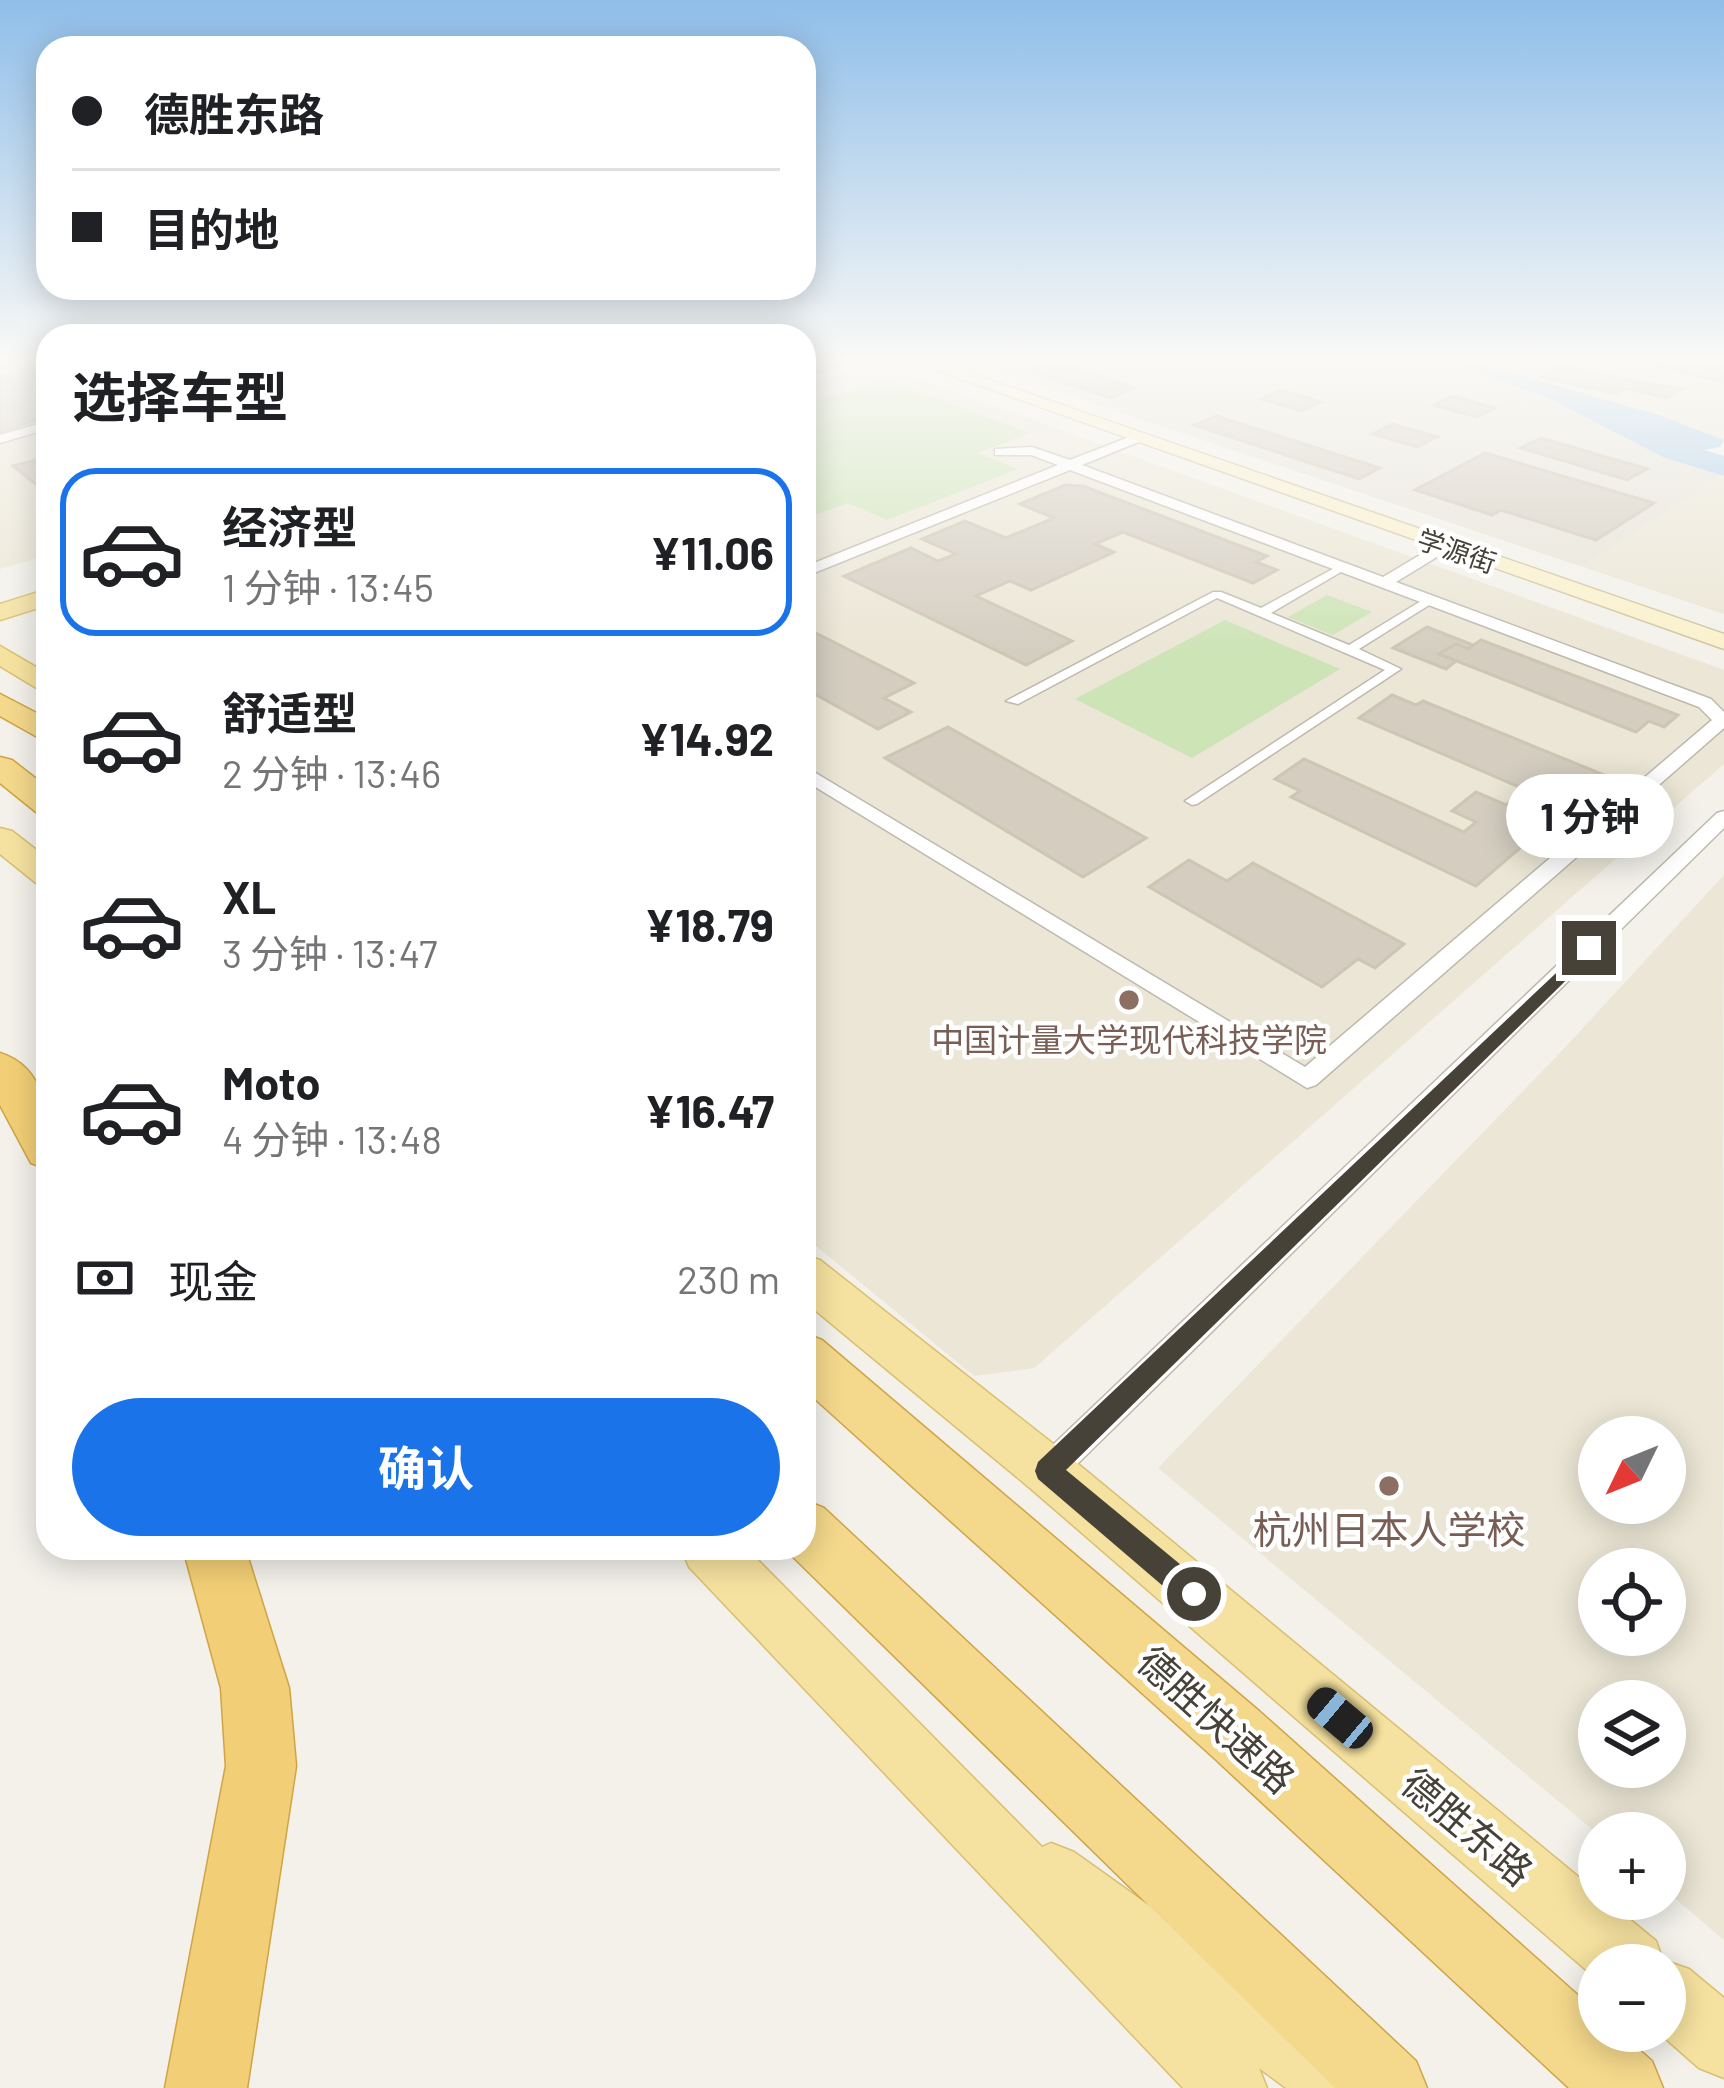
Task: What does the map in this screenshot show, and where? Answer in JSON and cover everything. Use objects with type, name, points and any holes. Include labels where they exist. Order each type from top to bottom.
[{"type":"highway","points":[[0,704],[36,726]]},
{"type":"highway","points":[[0,767],[36,796]]},
{"type":"highway","points":[[0,1070],[36,1128]]},
{"type":"highway","name":"德胜快速路","points":[[816,1366],[1236,1734],[1625,2088]]},
{"type":"highway","points":[[816,1539],[1389,2088]]},
{"type":"highway","points":[[206,2088],[261,1766],[255,1688],[218,1560]]},
{"type":"main road","name":"学源街","points":[[1193,458],[1724,642]]},
{"type":"main road","points":[[1232,458],[1724,628]]},
{"type":"main road","points":[[0,612],[36,601]]},
{"type":"main road","points":[[0,654],[36,679]]},
{"type":"main road","points":[[0,838],[36,866]]},
{"type":"main road","name":"德胜东路","points":[[816,1284],[1048,1471],[1607,1944]]},
{"type":"main road","points":[[720,1560],[1232,2088]]},
{"type":"main road","points":[[964,1812],[1345,2088]]},
{"type":"main road","points":[[1686,2011],[1724,2043]]},
{"type":"street","points":[[816,779],[1307,1079],[1722,720],[1705,703],[1052,458]]},
{"type":"street","points":[[816,567],[1087,458]]},
{"type":"street","points":[[1384,583],[1445,546]]},
{"type":"street","points":[[1262,613],[1342,567]]},
{"type":"street","points":[[1013,701],[1216,594],[1395,669],[1192,801]]},
{"type":"street","points":[[1349,650],[1430,600]]},
{"type":"street","points":[[1048,1471],[1724,817]]},
{"type":"shaded area","points":[[0,458],[36,458],[36,558],[0,569]]},
{"type":"shaded area","name":"中国计量大学现代科技学院","points":[[816,458],[1139,458],[1724,670],[1724,764],[1034,1368],[974,1376],[816,1246]]},
{"type":"shaded area","points":[[1258,458],[1666,458],[1724,476],[1724,614]]},
{"type":"shaded area","points":[[1724,476],[1724,614],[1583,566]]},
{"type":"shaded area","name":"杭州日本人学校","points":[[1724,875],[1724,1940],[1686,1908],[1686,1812],[1578,1812],[1578,1818],[1158,1468],[1558,1055]]},
{"type":"green space","points":[[816,458],[992,458],[1018,469],[887,520],[848,503],[816,515]]},
{"type":"green space","points":[[1327,595],[1372,612],[1333,635],[1288,617]]},
{"type":"green space","points":[[1225,620],[1340,669],[1192,758],[1075,699]]},
{"type":"water","points":[[1666,458],[1724,458],[1724,476]]},
{"type":"building","points":[[1296,458],[1350,458],[1380,468],[1359,479]]},
{"type":"building","points":[[1475,458],[1503,458],[1654,503],[1596,540],[1501,510],[1492,515],[1415,490]]},
{"type":"building","points":[[1556,458],[1611,458],[1647,469],[1627,480]]},
{"type":"building","points":[[36,460],[36,484],[13,466]]},
{"type":"building","points":[[1065,485],[1083,486],[1267,556],[1256,562],[1277,570],[1253,583],[1123,532],[1095,544],[1114,552],[1031,590],[1010,581],[976,596],[1072,641],[1026,665],[844,576],[911,548],[938,561],[956,554],[922,539],[965,521],[1006,538],[1054,518],[1020,504]]},
{"type":"building","points":[[1427,627],[1473,645],[1468,649],[1456,644],[1439,654],[1456,661],[1446,669],[1393,648]]},
{"type":"building","points":[[816,633],[914,683],[884,698],[911,712],[878,729],[816,695]]},
{"type":"building","points":[[1481,640],[1678,715],[1664,727],[1649,721],[1636,732],[1439,654],[1456,644],[1468,649]]},
{"type":"building","points":[[1392,695],[1416,705],[1423,701],[1604,775],[1476,886],[1291,797],[1300,791],[1275,779],[1304,759],[1464,832],[1476,822],[1452,811],[1476,792],[1506,805],[1524,789],[1359,718]]},
{"type":"building","points":[[948,727],[1146,838],[1083,877],[885,758]]},
{"type":"building","points":[[1189,860],[1227,881],[1253,863],[1404,944],[1375,968],[1358,959],[1322,987],[1149,887]]},
{"type":"place","name":"中国计量大学现代科技学院","points":[[1129,1000]]},
{"type":"place","name":"杭州日本人学校","points":[[1389,1486]]},
{"type":"route","points":[[1194,1594],[1048,1471],[1589,948]]}]
